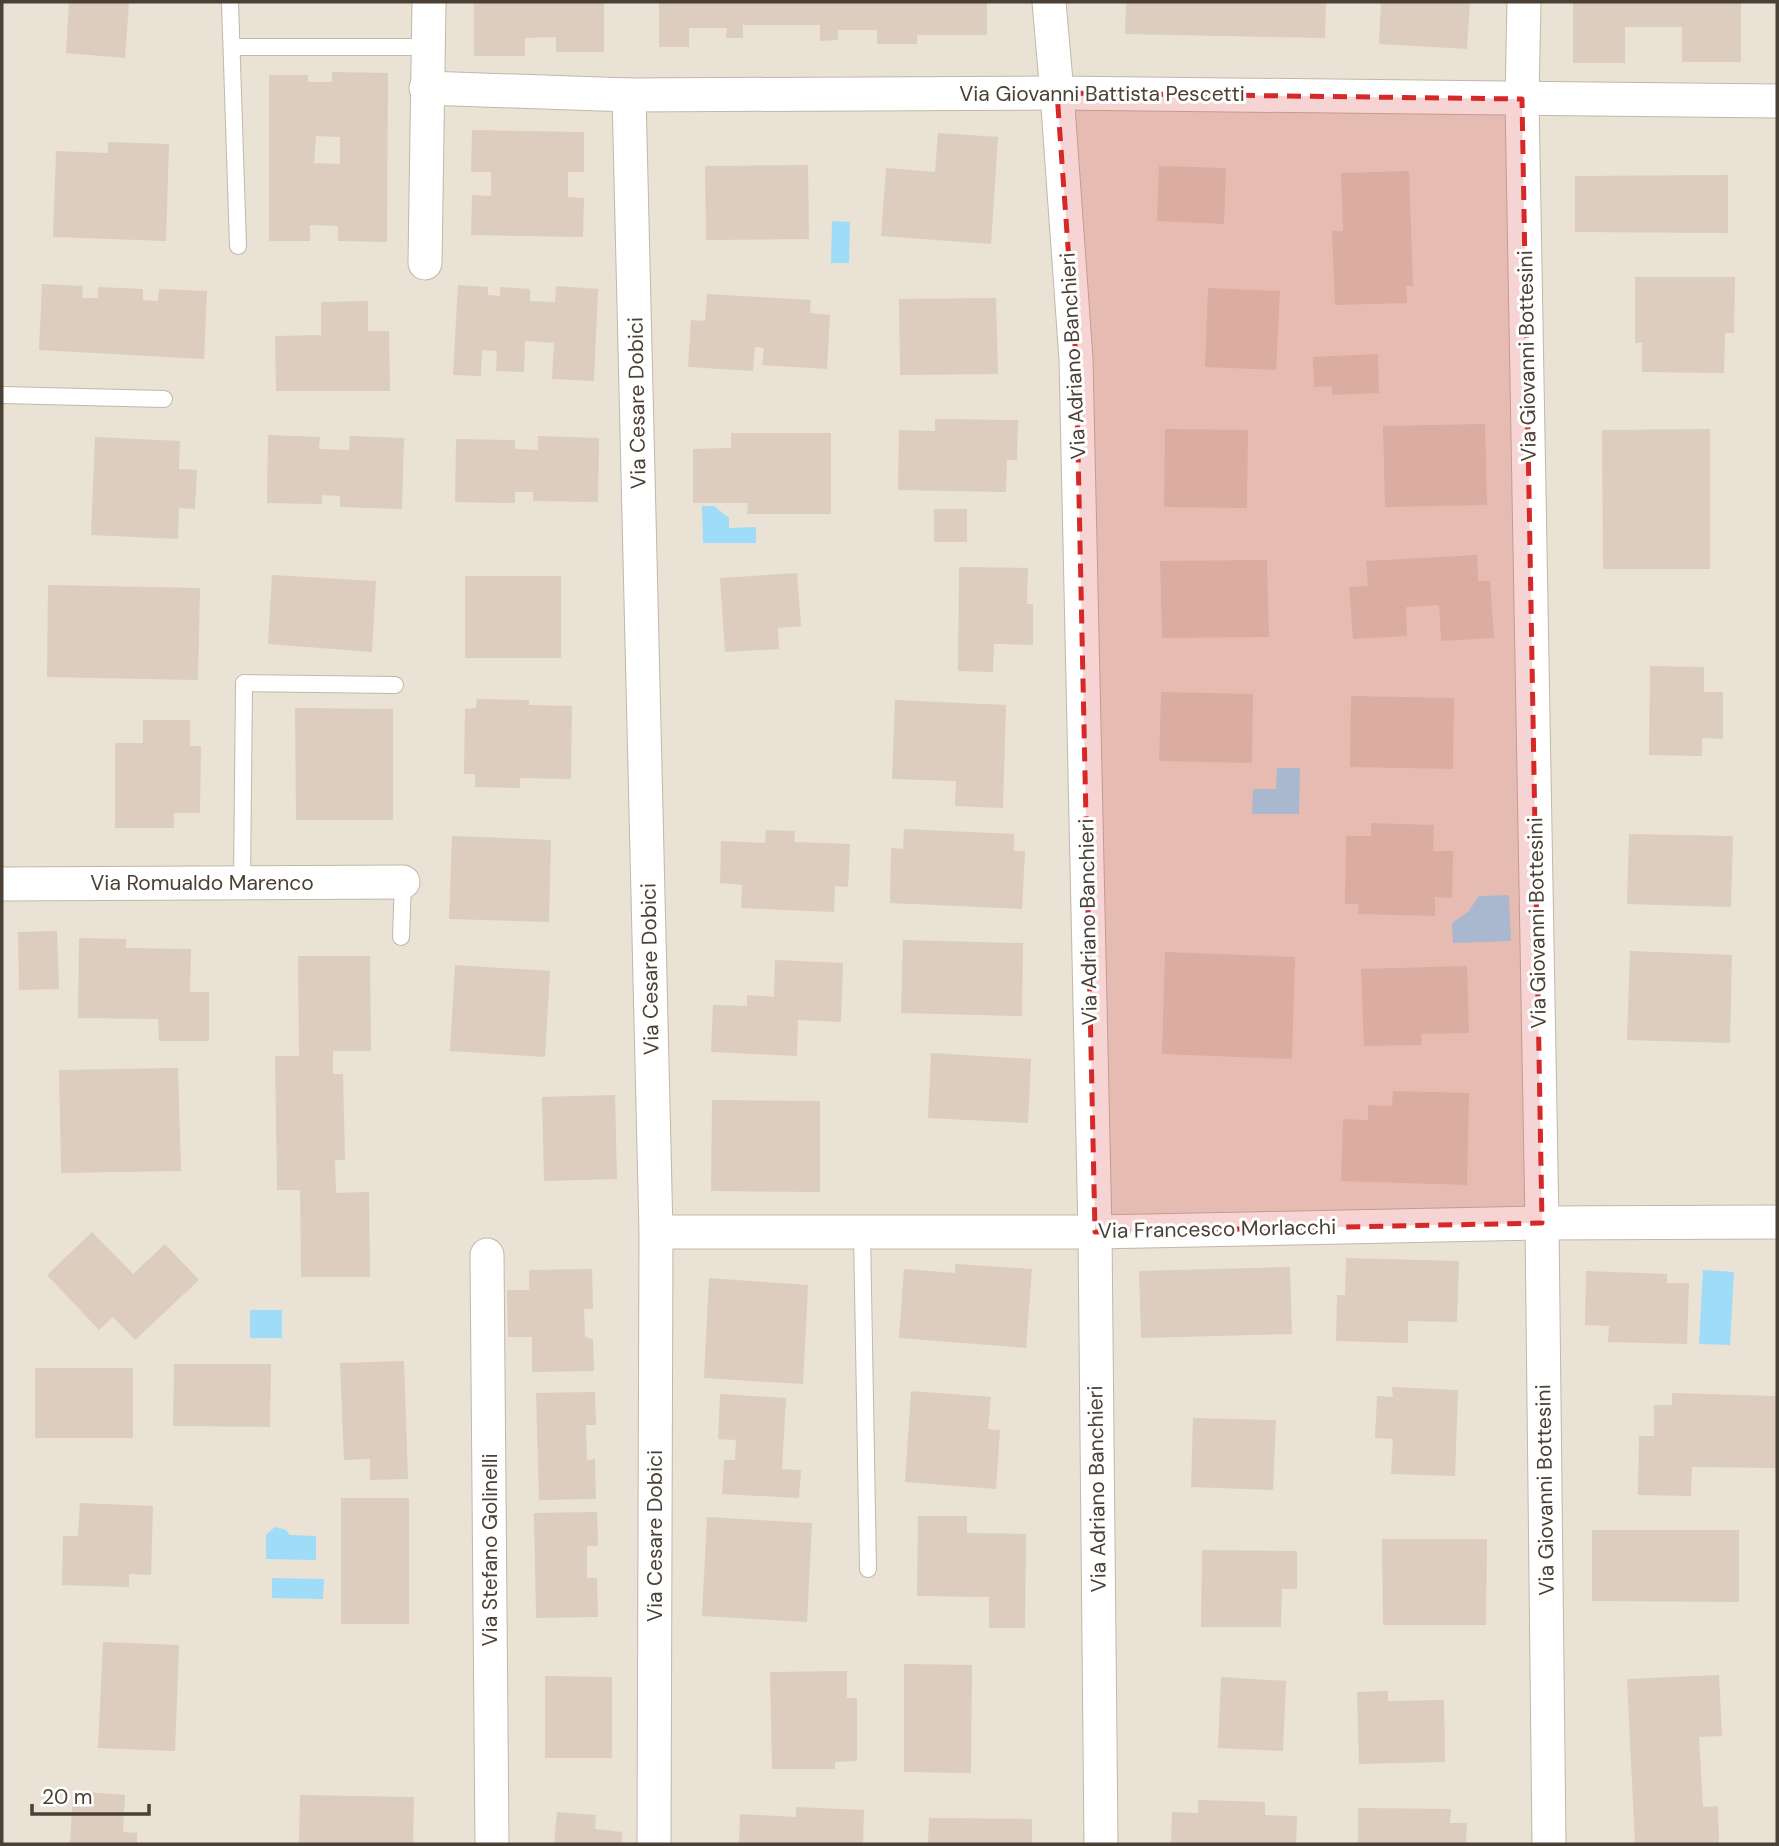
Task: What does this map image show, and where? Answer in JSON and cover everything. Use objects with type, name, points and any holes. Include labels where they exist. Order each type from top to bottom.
[{"type":"street","points":[[425,262],[429,2]]},
{"type":"street","name":"Via Adriano Banchieri","points":[[1049,2],[1058,93],[1076,359],[1095,1232],[1101,1844]]},
{"type":"street","name":"Via Giovanni Bottesini","points":[[1524,2],[1522,99],[1542,1223],[1549,1844]]},
{"type":"street","name":"Via Giovanni Battista Pescetti","points":[[426,88],[629,95],[1058,93],[1777,102]]},
{"type":"street","name":"Via Cesare Dobici","points":[[629,95],[656,1232],[654,1844]]},
{"type":"street","name":"Via Romualdo Marenco","points":[[2,884],[402,882]]},
{"type":"street","name":"Via Francesco Morlacchi","points":[[656,1232],[1095,1232],[1542,1223],[1777,1222]]},
{"type":"street","name":"Via Stefano Golinelli","points":[[487,1255],[492,1844]]},
{"type":"lane","points":[[230,2],[238,246]]},
{"type":"lane","points":[[232,47],[428,47]]},
{"type":"lane","points":[[2,396],[164,399]]},
{"type":"lane","points":[[242,883],[244,682],[395,685]]},
{"type":"lane","points":[[401,937],[402,882]]},
{"type":"lane","points":[[862,1232],[868,1569]]},
{"type":"highlighted area","points":[[1057,93],[1522,99],[1542,1223],[1095,1232],[1076,359]]},
{"type":"shaded area","points":[[2,2],[1777,2],[1777,1844],[2,1844]]},
{"type":"water","points":[[832,221],[850,222],[849,263],[831,263]]},
{"type":"water","points":[[702,506],[714,506],[729,518],[729,528],[756,527],[756,543],[703,543]]},
{"type":"water","points":[[1277,768],[1300,768],[1299,814],[1252,814],[1253,789],[1276,789]]},
{"type":"water","points":[[1509,895],[1511,941],[1453,943],[1452,923],[1468,912],[1479,896]]},
{"type":"water","points":[[1703,1270],[1734,1272],[1730,1345],[1699,1344]]},
{"type":"water","points":[[250,1310],[282,1310],[282,1338],[250,1338]]},
{"type":"water","points":[[275,1527],[286,1530],[290,1535],[316,1536],[316,1560],[266,1559],[266,1535]]},
{"type":"water","points":[[272,1578],[324,1579],[323,1599],[272,1598]]},
{"type":"building","points":[[69,2],[129,2],[125,58],[66,53]]},
{"type":"building","points":[[474,2],[604,2],[604,52],[556,52],[556,37],[525,38],[525,56],[474,56]]},
{"type":"building","points":[[659,2],[987,2],[987,35],[917,35],[917,44],[877,44],[877,30],[838,30],[838,40],[820,41],[820,25],[743,25],[743,38],[726,38],[727,28],[689,28],[689,47],[659,47]]},
{"type":"building","points":[[1126,2],[1326,2],[1325,38],[1125,34]]},
{"type":"building","points":[[1381,2],[1470,2],[1467,49],[1379,44]]},
{"type":"building","points":[[1573,2],[1741,2],[1741,62],[1682,62],[1682,27],[1625,27],[1625,63],[1573,63]]},
{"type":"building","points":[[332,72],[388,73],[387,242],[338,241],[338,226],[310,225],[310,241],[269,241],[269,75],[308,75],[308,82],[332,82]],"holes":[[[316,136],[340,137],[340,164],[314,163]]]},
{"type":"building","points":[[472,130],[584,132],[584,172],[568,172],[568,197],[584,198],[583,237],[471,235],[472,195],[491,196],[491,172],[471,172]]},
{"type":"building","points":[[938,133],[998,137],[991,244],[881,236],[886,168],[935,172]]},
{"type":"building","points":[[108,142],[169,144],[166,241],[53,237],[56,151],[108,153]]},
{"type":"building","points":[[808,165],[809,239],[706,240],[705,166]]},
{"type":"building","points":[[1159,166],[1226,168],[1224,224],[1157,221]]},
{"type":"building","points":[[1409,171],[1413,286],[1406,286],[1407,303],[1335,305],[1332,231],[1343,231],[1341,173]]},
{"type":"building","points":[[1728,175],[1728,233],[1575,232],[1575,176]]},
{"type":"building","points":[[1635,277],[1735,277],[1734,333],[1725,333],[1724,373],[1642,372],[1642,343],[1635,343]]},
{"type":"building","points":[[42,284],[83,286],[82,298],[98,298],[98,287],[143,289],[143,300],[158,301],[159,289],[207,291],[204,359],[39,350]]},
{"type":"building","points":[[458,285],[488,287],[488,295],[500,296],[500,287],[530,289],[530,301],[555,302],[556,286],[598,289],[594,381],[552,379],[554,343],[525,341],[524,372],[496,371],[497,351],[482,350],[481,376],[453,375]]},
{"type":"building","points":[[1208,288],[1280,291],[1276,370],[1205,367]]},
{"type":"building","points":[[707,294],[811,300],[810,313],[830,315],[827,369],[762,365],[764,348],[755,347],[753,371],[688,367],[691,320],[705,321]]},
{"type":"building","points":[[996,298],[998,374],[900,375],[899,299]]},
{"type":"building","points":[[368,301],[368,331],[389,331],[390,391],[276,391],[275,336],[321,335],[321,302]]},
{"type":"building","points":[[1378,354],[1379,393],[1332,395],[1332,386],[1314,387],[1313,357]]},
{"type":"building","points":[[935,419],[1018,420],[1017,460],[1007,460],[1006,492],[898,490],[899,430],[935,431]]},
{"type":"building","points":[[1485,424],[1487,505],[1385,507],[1383,426]]},
{"type":"building","points":[[1165,429],[1248,430],[1247,508],[1164,507]]},
{"type":"building","points":[[1710,429],[1710,569],[1603,569],[1602,430]]},
{"type":"building","points":[[731,433],[831,433],[831,514],[747,514],[748,503],[693,503],[693,449],[731,448]]},
{"type":"building","points":[[268,435],[320,437],[319,449],[349,450],[350,436],[404,438],[402,509],[340,507],[340,496],[322,495],[322,504],[267,503]]},
{"type":"building","points":[[538,436],[599,438],[598,502],[533,501],[533,492],[515,492],[515,503],[455,502],[456,439],[515,440],[515,449],[538,450]]},
{"type":"building","points":[[95,437],[180,441],[179,469],[197,470],[195,509],[179,508],[178,539],[91,535]]},
{"type":"building","points":[[934,509],[967,509],[967,542],[934,542]]},
{"type":"building","points":[[1477,555],[1478,581],[1490,581],[1494,638],[1441,641],[1439,605],[1406,607],[1407,636],[1353,639],[1349,587],[1368,586],[1366,561]]},
{"type":"building","points":[[1267,560],[1269,637],[1162,638],[1160,561]]},
{"type":"building","points":[[959,567],[1028,568],[1027,604],[1033,604],[1033,645],[994,644],[993,672],[958,671]]},
{"type":"building","points":[[797,573],[801,626],[778,628],[779,649],[725,652],[720,578]]},
{"type":"building","points":[[272,575],[376,581],[372,652],[268,644]]},
{"type":"building","points":[[465,576],[561,576],[561,658],[465,658]]},
{"type":"building","points":[[48,585],[200,588],[198,680],[47,677]]},
{"type":"building","points":[[1650,666],[1704,667],[1704,692],[1723,692],[1723,739],[1702,738],[1702,756],[1649,755]]},
{"type":"building","points":[[1161,692],[1253,694],[1252,763],[1159,761]]},
{"type":"building","points":[[1351,696],[1454,698],[1453,769],[1350,767]]},
{"type":"building","points":[[477,699],[529,700],[529,705],[572,706],[571,779],[520,778],[520,788],[475,787],[475,774],[464,774],[465,709],[476,708]]},
{"type":"building","points":[[895,700],[1006,705],[1003,808],[955,806],[956,781],[892,779]]},
{"type":"building","points":[[295,708],[393,709],[393,820],[296,820]]},
{"type":"building","points":[[143,720],[190,720],[190,746],[201,746],[200,813],[174,813],[174,828],[115,828],[115,743],[143,743]]},
{"type":"building","points":[[1371,823],[1434,825],[1433,851],[1453,851],[1452,898],[1435,897],[1435,916],[1358,914],[1359,904],[1345,904],[1346,836],[1371,836]]},
{"type":"building","points":[[904,829],[1014,834],[1014,851],[1025,851],[1022,909],[890,903],[891,848],[903,849]]},
{"type":"building","points":[[766,830],[795,831],[794,842],[850,844],[848,887],[835,886],[834,912],[741,908],[742,885],[720,883],[721,841],[765,843]]},
{"type":"building","points":[[1629,834],[1733,836],[1731,907],[1627,904]]},
{"type":"building","points":[[452,836],[551,840],[549,922],[449,919]]},
{"type":"building","points":[[57,931],[59,989],[19,990],[18,932]]},
{"type":"building","points":[[79,938],[126,939],[126,948],[191,949],[190,992],[209,992],[209,1041],[159,1041],[158,1019],[78,1018]]},
{"type":"building","points":[[903,940],[1023,943],[1022,1016],[901,1013]]},
{"type":"building","points":[[1630,951],[1732,955],[1730,1043],[1627,1040]]},
{"type":"building","points":[[1165,952],[1295,957],[1292,1059],[1162,1054]]},
{"type":"building","points":[[298,956],[370,956],[371,1051],[333,1051],[333,1074],[343,1074],[345,1160],[335,1160],[336,1193],[369,1192],[370,1277],[301,1277],[300,1190],[277,1190],[275,1056],[299,1056]]},
{"type":"building","points":[[775,960],[843,963],[841,1022],[798,1020],[797,1056],[711,1052],[713,1005],[747,1006],[747,995],[774,997]]},
{"type":"building","points":[[455,965],[550,971],[545,1057],[450,1051]]},
{"type":"building","points":[[1467,966],[1469,1033],[1421,1034],[1422,1045],[1364,1046],[1361,969]]},
{"type":"building","points":[[931,1053],[1031,1059],[1028,1123],[928,1118]]},
{"type":"building","points":[[178,1068],[181,1171],[61,1173],[59,1070]]},
{"type":"building","points":[[1393,1091],[1469,1093],[1467,1185],[1341,1181],[1343,1119],[1368,1120],[1368,1105],[1392,1106]]},
{"type":"building","points":[[615,1095],[617,1179],[544,1181],[542,1097]]},
{"type":"building","points":[[712,1100],[820,1101],[820,1192],[711,1191]]},
{"type":"building","points":[[92,1232],[133,1274],[165,1244],[199,1280],[135,1340],[113,1317],[99,1330],[47,1275]]},
{"type":"building","points":[[1346,1258],[1459,1261],[1457,1322],[1408,1321],[1408,1343],[1336,1341],[1337,1295],[1345,1295]]},
{"type":"building","points":[[955,1264],[1032,1269],[1026,1348],[899,1338],[904,1269],[955,1273]]},
{"type":"building","points":[[1290,1267],[1292,1334],[1141,1338],[1139,1271]]},
{"type":"building","points":[[592,1269],[593,1309],[584,1309],[585,1337],[593,1339],[594,1371],[532,1372],[532,1337],[508,1337],[507,1290],[529,1290],[529,1270]]},
{"type":"building","points":[[1586,1271],[1667,1274],[1667,1283],[1689,1283],[1687,1344],[1608,1342],[1609,1326],[1585,1325]]},
{"type":"building","points":[[709,1278],[808,1285],[803,1384],[704,1378]]},
{"type":"building","points":[[404,1361],[408,1479],[370,1480],[370,1459],[344,1460],[340,1363]]},
{"type":"building","points":[[174,1364],[271,1364],[270,1427],[173,1426]]},
{"type":"building","points":[[35,1368],[133,1368],[133,1438],[35,1438]]},
{"type":"building","points":[[1392,1387],[1458,1390],[1455,1476],[1391,1474],[1393,1439],[1375,1438],[1377,1396],[1393,1397]]},
{"type":"building","points":[[911,1391],[991,1397],[988,1429],[1000,1430],[996,1489],[905,1482]]},
{"type":"building","points":[[595,1392],[596,1425],[586,1425],[587,1460],[595,1459],[596,1499],[539,1500],[536,1393]]},
{"type":"building","points":[[1672,1393],[1777,1396],[1776,1468],[1692,1467],[1691,1496],[1638,1495],[1639,1436],[1654,1436],[1654,1405],[1672,1405]]},
{"type":"building","points":[[720,1394],[786,1398],[782,1469],[801,1470],[799,1498],[722,1494],[724,1460],[735,1460],[736,1440],[718,1439]]},
{"type":"building","points":[[1193,1418],[1276,1420],[1273,1490],[1191,1487]]},
{"type":"building","points":[[341,1498],[409,1498],[409,1624],[341,1624]]},
{"type":"building","points":[[80,1503],[153,1506],[151,1575],[129,1574],[129,1587],[62,1585],[63,1536],[78,1536]]},
{"type":"building","points":[[597,1512],[598,1546],[587,1546],[587,1578],[597,1578],[598,1617],[536,1618],[534,1513]]},
{"type":"building","points":[[918,1516],[967,1516],[967,1533],[1026,1534],[1025,1628],[989,1628],[989,1597],[917,1596]]},
{"type":"building","points":[[707,1517],[812,1523],[807,1622],[702,1616]]},
{"type":"building","points":[[1592,1530],[1739,1530],[1739,1602],[1592,1601]]},
{"type":"building","points":[[1382,1539],[1487,1539],[1486,1625],[1383,1625]]},
{"type":"building","points":[[1202,1550],[1297,1551],[1297,1589],[1282,1589],[1281,1627],[1201,1627]]},
{"type":"building","points":[[103,1642],[179,1645],[175,1751],[98,1748]]},
{"type":"building","points":[[904,1664],[972,1665],[971,1773],[904,1772]]},
{"type":"building","points":[[847,1671],[847,1698],[857,1698],[857,1761],[835,1762],[835,1769],[772,1769],[770,1672]]},
{"type":"building","points":[[1719,1675],[1722,1736],[1699,1737],[1703,1807],[1718,1806],[1719,1844],[1635,1844],[1627,1679]]},
{"type":"building","points":[[545,1676],[612,1677],[612,1758],[545,1758]]},
{"type":"building","points":[[1221,1677],[1286,1681],[1283,1751],[1218,1748]]},
{"type":"building","points":[[1388,1691],[1388,1701],[1444,1700],[1445,1762],[1359,1764],[1357,1692]]},
{"type":"building","points":[[73,1791],[125,1795],[123,1832],[137,1833],[137,1844],[70,1844]]},
{"type":"building","points":[[300,1795],[414,1797],[413,1844],[299,1844]]},
{"type":"building","points":[[1198,1800],[1265,1802],[1265,1815],[1297,1816],[1296,1844],[1171,1844],[1172,1812],[1198,1813]]},
{"type":"building","points":[[796,1807],[864,1810],[863,1844],[739,1844],[740,1814],[796,1817]]},
{"type":"building","points":[[1358,1808],[1451,1809],[1450,1823],[1467,1823],[1466,1844],[1358,1844]]},
{"type":"building","points":[[557,1812],[596,1815],[595,1829],[622,1832],[622,1844],[554,1844]]},
{"type":"building","points":[[929,1818],[1032,1819],[1032,1844],[928,1844]]}]
